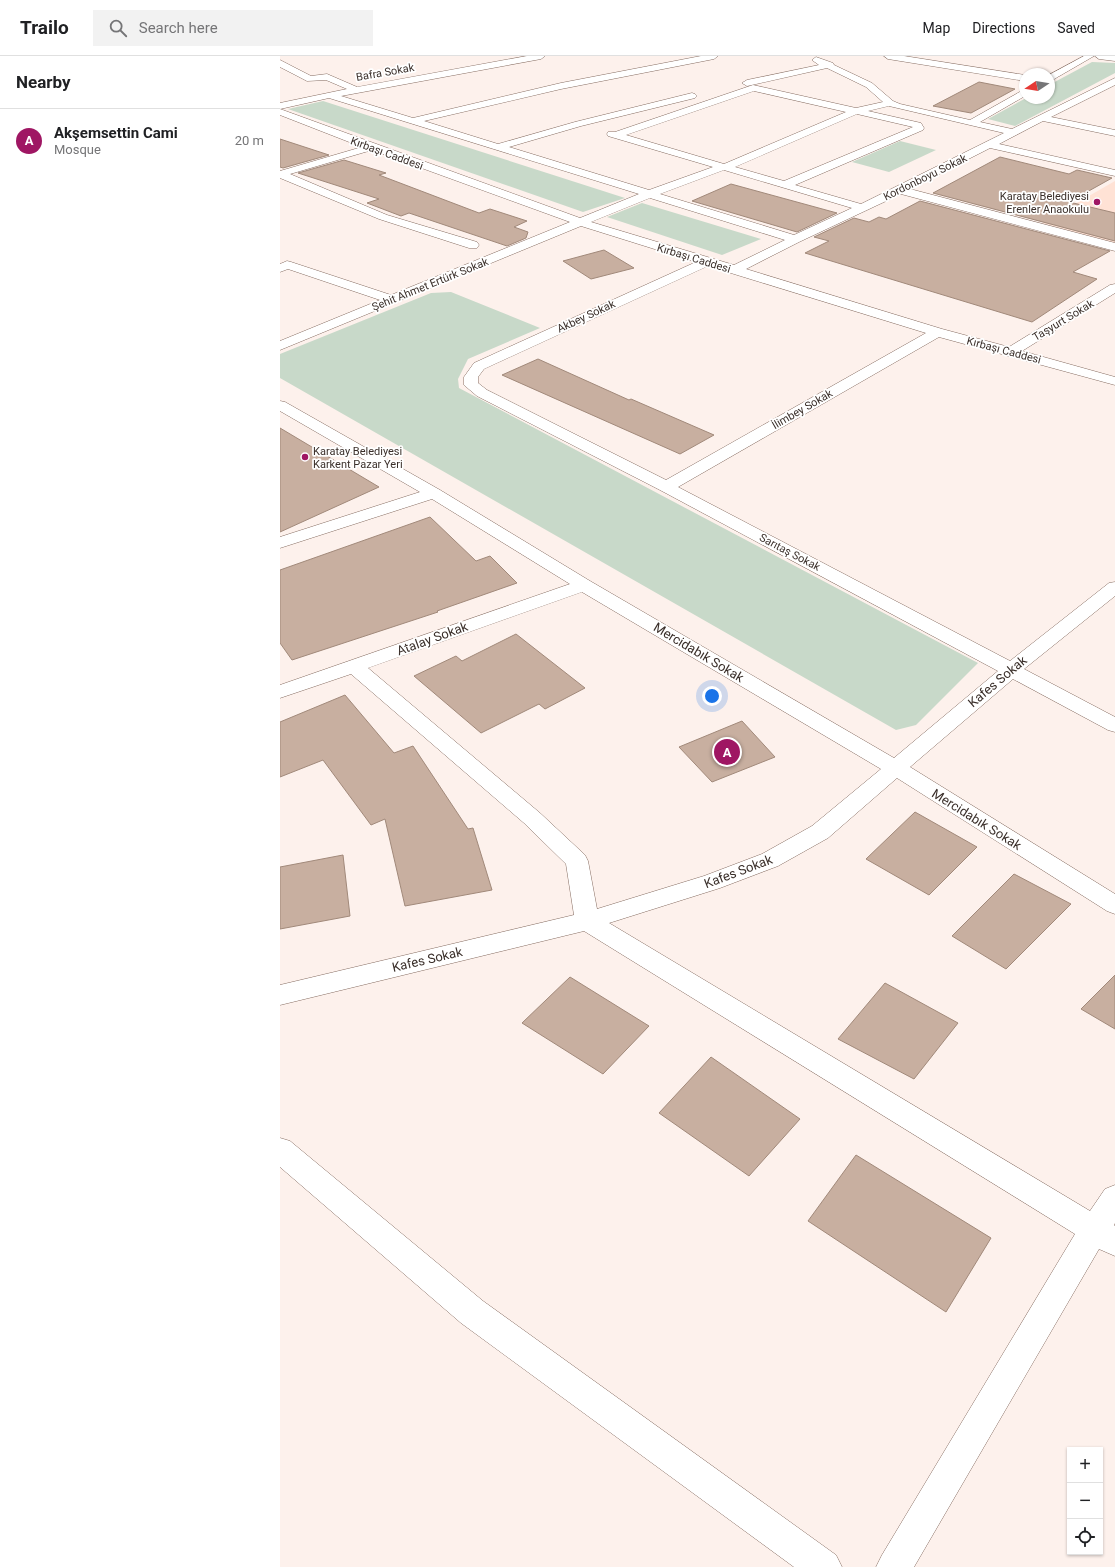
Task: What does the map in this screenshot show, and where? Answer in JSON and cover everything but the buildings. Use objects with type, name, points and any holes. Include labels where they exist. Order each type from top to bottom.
[{"type":"street","name":"Bafra Sokak","points":[[280,106],[328,95],[541,56]]},
{"type":"street","points":[[412,122],[561,86],[714,56]]},
{"type":"street","points":[[807,56],[813,56]]},
{"type":"street","points":[[807,56],[830,65],[869,85],[890,103],[897,106],[1015,133]]},
{"type":"street","points":[[888,56],[1019,77]]},
{"type":"street","points":[[1055,76],[1090,56]]},
{"type":"street","points":[[1099,56],[1115,58]]},
{"type":"street","points":[[280,63],[310,80],[327,77],[356,90]]},
{"type":"street","points":[[714,91],[830,65]]},
{"type":"street","name":"Kordonboyu Sokak","points":[[734,270],[795,238],[900,190],[1015,133],[1115,81]]},
{"type":"street","points":[[743,84],[753,88],[918,125],[919,128],[786,185]]},
{"type":"street","points":[[616,135],[753,88]]},
{"type":"street","points":[[496,148],[578,124],[699,94]]},
{"type":"street","points":[[328,95],[496,148],[795,238]]},
{"type":"street","points":[[972,123],[1019,96]]},
{"type":"street","name":"Şehit Ahmet Ertürk Sokak","points":[[280,346],[649,194],[723,166],[738,162],[856,111],[890,103]]},
{"type":"street","name":"Kırbaşı Caddesi","points":[[280,112],[580,222],[937,332],[1115,381]]},
{"type":"street","points":[[1042,118],[1115,133]]},
{"type":"street","points":[[578,124],[862,208]]},
{"type":"street","points":[[989,145],[1115,173]]},
{"type":"street","points":[[280,174],[372,147]]},
{"type":"street","points":[[280,174],[383,217],[472,245]]},
{"type":"street","points":[[900,190],[1115,247]]},
{"type":"street","name":"Akbey Sokak","points":[[471,377],[480,366],[494,359],[706,262]]},
{"type":"street","points":[[280,268],[287,265],[392,300]]},
{"type":"street","name":"Taşyurt Sokak","points":[[1011,352],[1115,288]]},
{"type":"street","name":"İlimbey Sokak","points":[[666,487],[937,332]]},
{"type":"street","name":"Sarıtaş Sokak","points":[[471,377],[472,386],[482,393],[666,487],[1115,725]]},
{"type":"street","name":"Mercidabık Sokak","points":[[280,405],[434,493],[894,768],[1115,904]]},
{"type":"street","points":[[280,543],[434,493]]},
{"type":"street","name":"Atalay Sokak","points":[[280,692],[584,584]]},
{"type":"street","name":"Kafes Sokak","points":[[280,995],[587,921],[712,882],[770,860],[820,832],[1011,670],[1115,587]]},
{"type":"street","points":[[354,666],[532,818],[577,861],[587,921],[1105,1236]]},
{"type":"street","points":[[280,1150],[472,1312],[824,1567]]},
{"type":"street","points":[[894,1567],[1105,1236],[1115,1198]]},
{"type":"shaded area","name":"Karatay Belediyesi Erenler Anaokulu","points":[[1115,181],[1115,243],[1042,223]]},
{"type":"green space","points":[[1092,62],[1115,63],[1115,73],[1015,126],[988,119],[1019,102],[1019,104],[1055,104],[1055,82]]},
{"type":"green space","points":[[323,101],[625,198],[583,212],[288,109]]},
{"type":"green space","points":[[900,141],[936,150],[889,172],[852,162]]},
{"type":"green space","points":[[642,203],[761,239],[722,255],[607,217]]},
{"type":"green space","points":[[451,292],[540,328],[468,359],[458,379],[459,388],[978,663],[916,725],[896,730],[280,378],[280,354],[431,293]]},
{"type":"place","name":"Karatay Belediyesi Erenler Anaokulu","points":[[1097,202]]},
{"type":"place","name":"Karatay Belediyesi Karkent Pazar Yeri","points":[[305,457]]},
{"type":"place","name":"Akşemsettin Cami","points":[[727,752]]}]
